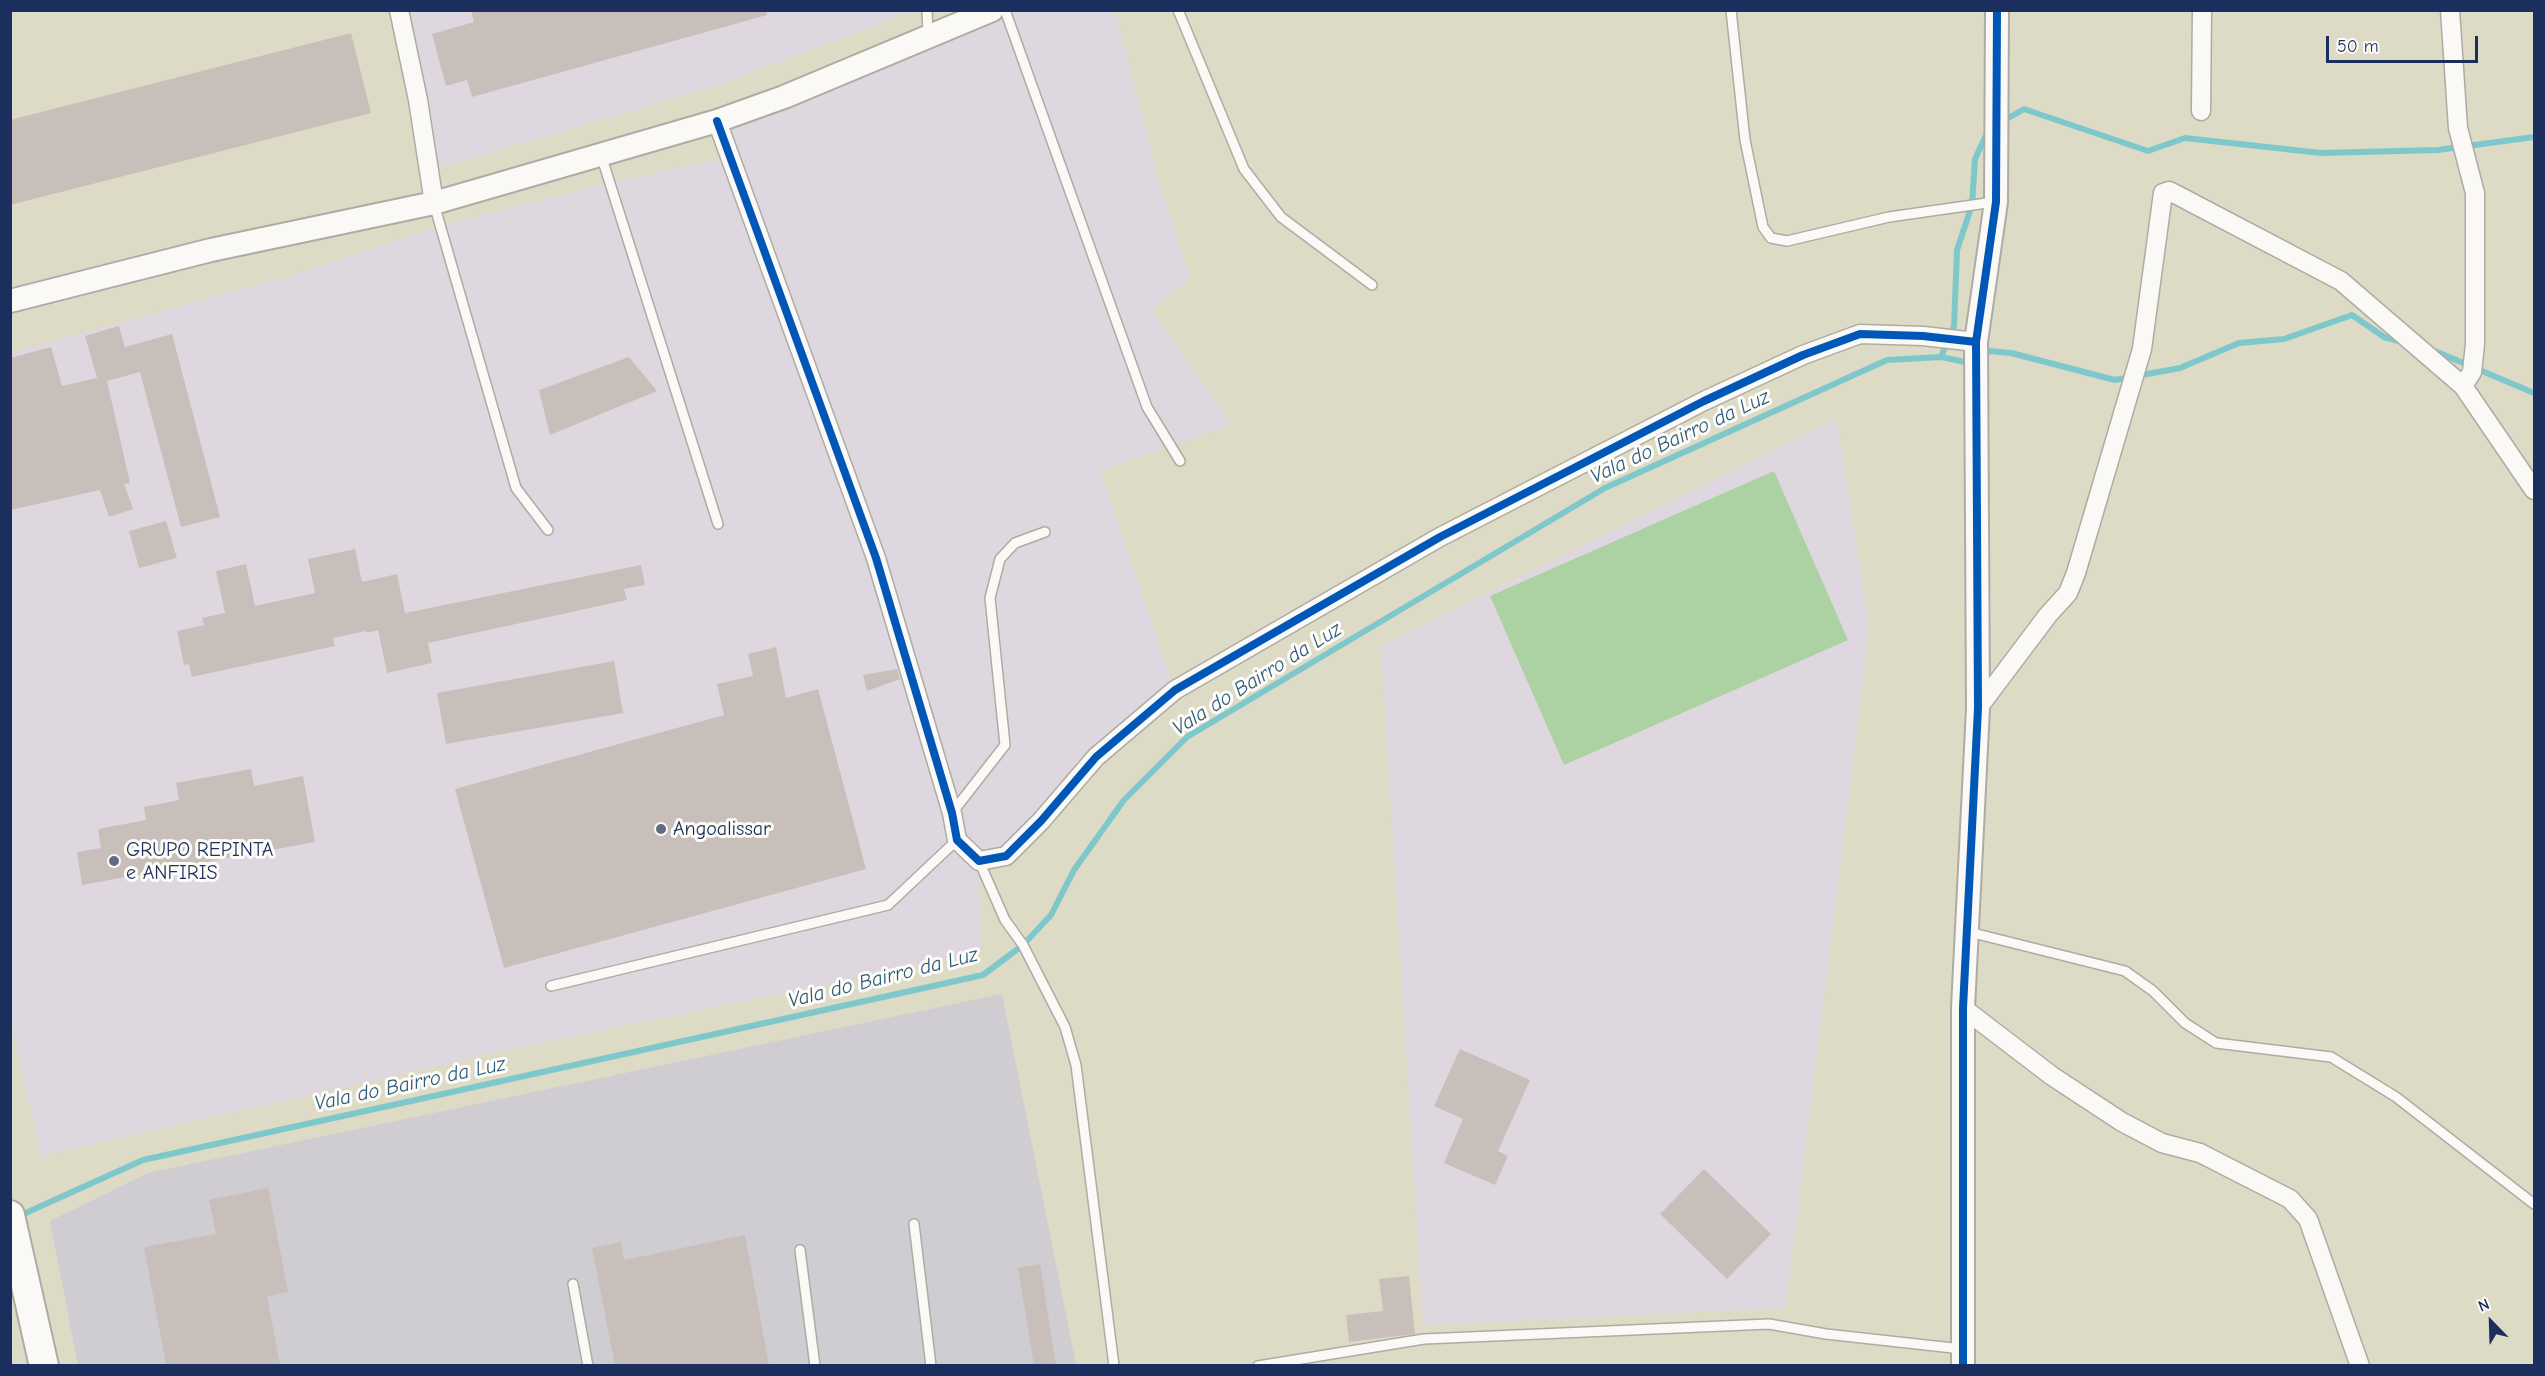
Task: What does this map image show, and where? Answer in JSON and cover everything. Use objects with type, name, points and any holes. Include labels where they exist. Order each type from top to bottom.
[{"type":"main road","points":[[10,1215],[44,1365]]},
{"type":"street","points":[[399,10],[418,100],[434,203]]},
{"type":"street","points":[[12,302],[211,250],[434,203],[717,121],[992,10]]},
{"type":"street","points":[[1964,1358],[1963,1008],[1969,932],[1978,708],[1976,342],[1996,201],[1997,10]]},
{"type":"street","points":[[2201,111],[2202,10]]},
{"type":"street","points":[[2450,10],[2458,128],[2475,193],[2475,344],[2472,372],[2463,386]]},
{"type":"street","points":[[717,121],[876,558],[952,813],[957,840],[979,861],[1006,856],[1041,821],[1096,758],[1175,690],[1440,537],[1704,401],[1803,355],[1860,334],[1923,336],[1976,342]]},
{"type":"street","points":[[1978,708],[2068,592],[2076,573],[2142,349],[2163,193],[2169,191],[2341,281],[2463,386],[2535,490]]},
{"type":"street","points":[[1963,1008],[2052,1076],[2122,1122],[2162,1143],[2200,1153],[2290,1198],[2308,1219],[2360,1365]]},
{"type":"lane","points":[[927,10],[928,37]]},
{"type":"lane","points":[[1005,10],[1147,408],[1180,461]]},
{"type":"lane","points":[[1178,10],[1244,169],[1281,217],[1372,285]]},
{"type":"lane","points":[[1731,10],[1744,140],[1763,227],[1771,238],[1787,242],[1889,217],[1996,201]]},
{"type":"lane","points":[[601,155],[718,524]]},
{"type":"lane","points":[[434,203],[512,478],[516,488],[548,530]]},
{"type":"lane","points":[[952,813],[1005,745],[990,598],[1000,559],[1015,543],[1045,532]]},
{"type":"lane","points":[[551,986],[888,905],[957,840]]},
{"type":"lane","points":[[979,861],[1005,920],[1023,945],[1065,1026],[1076,1065],[1114,1365]]},
{"type":"lane","points":[[1969,932],[2125,971],[2153,991],[2185,1023],[2216,1043],[2331,1057],[2396,1097],[2535,1204]]},
{"type":"lane","points":[[914,1224],[931,1365]]},
{"type":"lane","points":[[800,1250],[814,1365]]},
{"type":"lane","points":[[573,1284],[588,1365]]},
{"type":"lane","points":[[1258,1365],[1424,1339],[1769,1324],[1964,1358]]},
{"type":"shaded area","points":[[405,10],[914,11],[712,87],[429,171]]},
{"type":"shaded area","points":[[992,11],[1115,11],[1158,178],[1190,279],[1152,310],[1231,424],[1100,471],[1175,690],[1006,856],[979,861],[981,952],[492,1053],[41,1156],[10,1018],[10,353],[297,274],[440,226],[610,183],[730,157],[717,121]]},
{"type":"shaded area","points":[[1837,419],[1869,629],[1786,1308],[1423,1325],[1381,646]]},
{"type":"shaded area","points":[[1002,994],[1076,1365],[78,1365],[50,1221],[148,1173]]},
{"type":"green space","points":[[1774,471],[1848,640],[1564,765],[1490,596]]},
{"type":"building","points":[[471,10],[766,10],[767,15],[472,97],[467,80],[446,86],[432,34],[474,22]]},
{"type":"building","points":[[351,33],[371,113],[10,205],[10,120]]},
{"type":"building","points":[[119,326],[125,347],[172,334],[220,517],[181,527],[140,372],[107,381],[130,483],[124,484],[133,509],[109,517],[100,490],[10,510],[10,358],[51,347],[62,386],[97,378],[85,336]]},
{"type":"building","points":[[629,357],[657,391],[550,435],[539,390]]},
{"type":"building","points":[[166,521],[177,558],[139,568],[129,531]]},
{"type":"building","points":[[355,549],[362,582],[397,574],[405,613],[641,565],[645,585],[624,589],[627,600],[428,643],[432,663],[387,673],[378,630],[333,638],[335,646],[192,677],[189,664],[184,665],[177,631],[204,625],[202,618],[225,613],[216,571],[246,564],[255,606],[315,593],[308,559]]},
{"type":"building","name":"Angoalissar","points":[[776,647],[786,698],[818,689],[866,869],[504,968],[455,789],[724,715],[717,684],[753,676],[748,654]]},
{"type":"building","points":[[614,661],[623,713],[446,744],[437,693]]},
{"type":"building","points":[[897,669],[900,679],[867,691],[863,675]]},
{"type":"building","points":[[251,769],[254,786],[303,776],[315,842],[82,885],[77,852],[101,848],[98,829],[146,820],[144,807],[179,800],[176,783]]},
{"type":"building","points":[[1460,1049],[1530,1080],[1498,1151],[1508,1156],[1495,1185],[1444,1163],[1463,1119],[1434,1106]]},
{"type":"building","points":[[1704,1169],[1771,1234],[1727,1279],[1660,1214]]},
{"type":"building","points":[[268,1188],[288,1292],[267,1296],[280,1365],[166,1365],[144,1247],[216,1234],[209,1200]]},
{"type":"building","points":[[745,1235],[769,1365],[615,1365],[592,1248],[621,1242],[624,1260]]},
{"type":"building","points":[[1040,1264],[1056,1365],[1034,1365],[1018,1268]]},
{"type":"building","points":[[1409,1276],[1415,1334],[1349,1342],[1346,1315],[1383,1311],[1379,1279]]},
{"type":"waterway","points":[[2003,121],[2024,109],[2148,151],[2185,138],[2321,153],[2438,150],[2534,137]]},
{"type":"waterway","name":"Vala do Bairro da Luz","points":[[19,1216],[143,1160],[983,975],[1023,945],[1051,915],[1074,870],[1124,800],[1187,737],[1605,488],[1887,360],[1941,357],[1954,326],[1957,250],[1972,205],[1975,159],[1989,129]]},
{"type":"waterway","points":[[1982,359],[1989,351],[2011,353],[2115,380],[2180,368],[2239,343],[2284,339],[2352,315],[2384,337],[2403,342]]},
{"type":"waterway","points":[[2430,349],[2534,393]]},
{"type":"waterway","points":[[1941,357],[1970,363]]},
{"type":"cycle path","points":[[1963,1366],[1963,1008],[1978,708],[1976,342],[1996,202],[1997,10]]},
{"type":"cycle path","points":[[717,121],[876,558],[952,813],[957,840],[979,861],[1006,856],[1041,821],[1096,757],[1175,690],[1440,537],[1704,401],[1803,355],[1860,334],[1923,336],[1976,342]]},
{"type":"place","name":"Angoalissar","points":[[661,829]]},
{"type":"place","name":"GRUPO REPINTA e ANFIRIS","points":[[114,861]]}]
